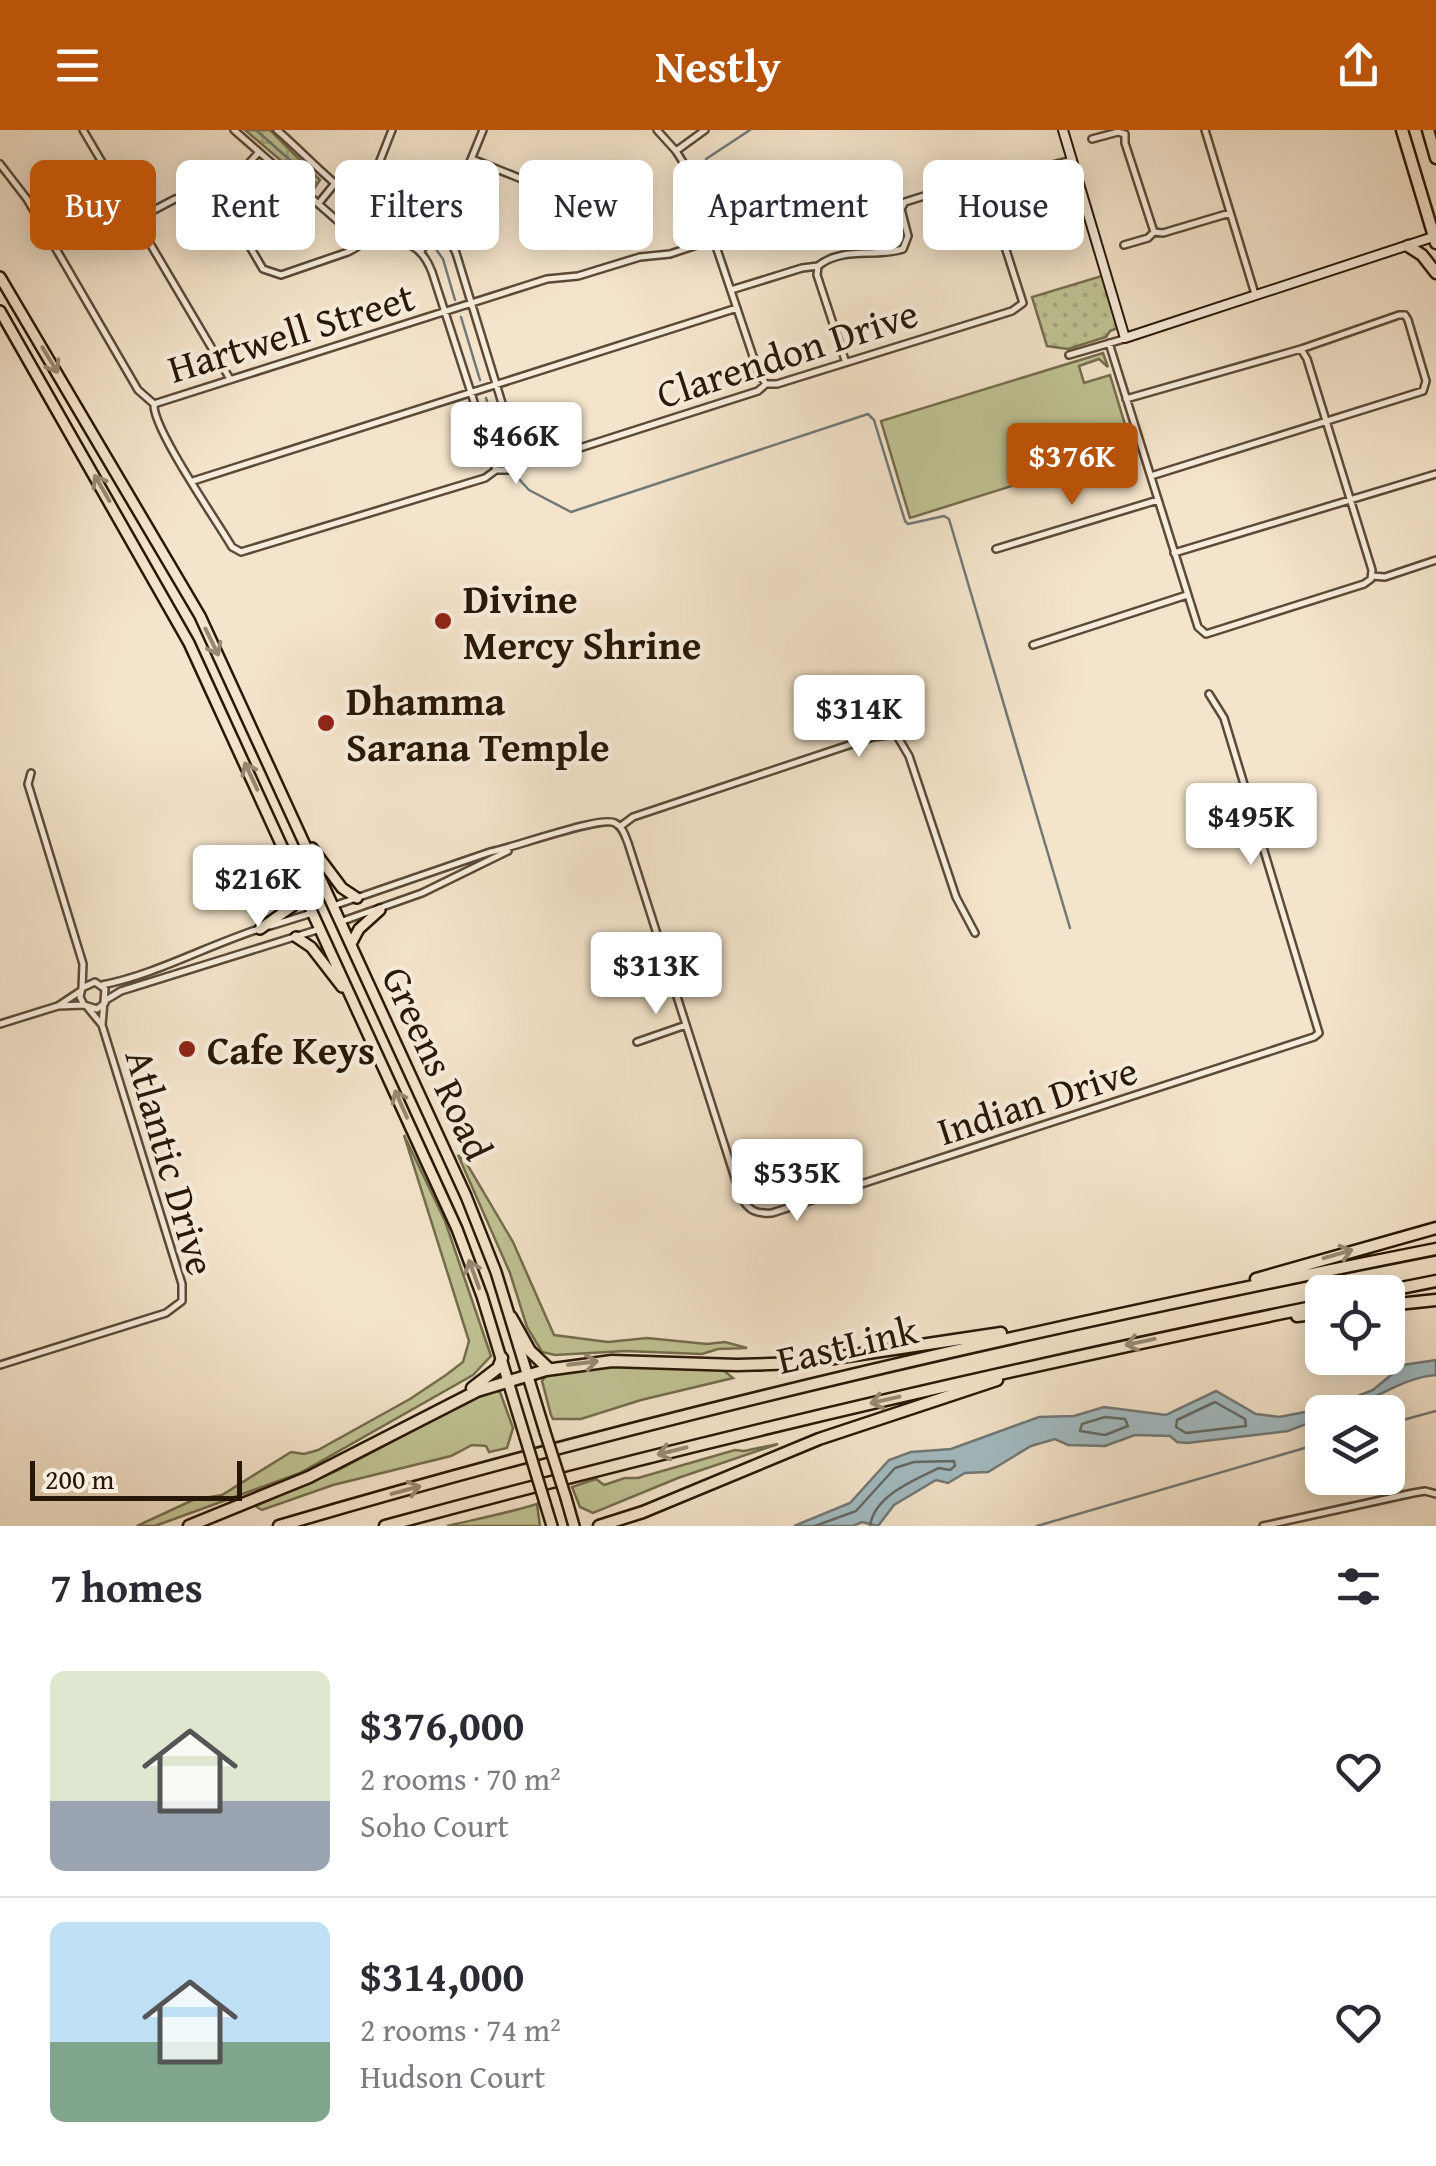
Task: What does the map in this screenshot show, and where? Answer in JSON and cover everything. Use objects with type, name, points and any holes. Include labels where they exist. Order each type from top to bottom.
[{"type":"highway","points":[[1402,130],[1435,239]]},
{"type":"highway","points":[[1428,130],[1436,158]]},
{"type":"highway","points":[[1408,246],[1422,254],[1436,272]]},
{"type":"highway","points":[[1212,1294],[1436,1228]]},
{"type":"highway","name":"EastLink","points":[[279,1526],[710,1408],[1120,1313],[1436,1249]]},
{"type":"highway","points":[[1405,1287],[1436,1281]]},
{"type":"highway","points":[[1405,1303],[1436,1300]]},
{"type":"highway","name":"EastLink","points":[[386,1526],[587,1472],[1048,1362],[1305,1308]]},
{"type":"highway","points":[[446,1405],[550,1369],[612,1361],[801,1364],[1120,1313]]},
{"type":"highway","points":[[1232,1323],[1305,1315]]},
{"type":"highway","points":[[511,1317],[530,1351],[550,1369]]},
{"type":"highway","points":[[189,1526],[309,1477],[446,1405],[489,1376],[502,1358]]},
{"type":"highway","points":[[599,1526],[643,1512],[819,1439],[1048,1362]]},
{"type":"highway","points":[[617,1526],[643,1512]]},
{"type":"main road","points":[[1063,130],[1072,160]]},
{"type":"main road","points":[[1084,200],[1125,338],[1435,239]]},
{"type":"main road","name":"Greens Road","points":[[0,277],[200,616],[301,834],[466,1196],[511,1317],[574,1526]]},
{"type":"main road","name":"Greens Road","points":[[0,311],[189,643],[358,1010],[457,1229],[502,1358],[552,1526]]},
{"type":"main road","points":[[126,528],[133,518],[144,517]]},
{"type":"main road","points":[[301,834],[342,888],[357,898]]},
{"type":"main road","points":[[260,929],[294,904],[302,888]]},
{"type":"main road","points":[[313,912],[333,906]]},
{"type":"main road","points":[[350,944],[359,929],[380,910]]},
{"type":"main road","points":[[320,929],[340,922]]},
{"type":"main road","points":[[296,936],[311,947],[358,1010]]},
{"type":"street","points":[[83,130],[101,160]]},
{"type":"street","points":[[234,130],[335,219]]},
{"type":"street","points":[[277,130],[335,181]]},
{"type":"street","points":[[380,160],[392,130]]},
{"type":"street","points":[[483,130],[472,159],[519,178]]},
{"type":"street","points":[[657,130],[682,160]]},
{"type":"street","points":[[676,150],[705,130]]},
{"type":"street","points":[[1204,130],[1256,296]]},
{"type":"street","points":[[1092,139],[1126,132],[1130,160],[1154,232]]},
{"type":"street","points":[[252,160],[259,152]]},
{"type":"street","name":"Clarendon Drive","points":[[0,164],[27,199],[138,390],[154,404],[156,419],[232,547],[241,552],[1020,307],[1020,291],[1006,250]]},
{"type":"street","points":[[318,204],[335,183]]},
{"type":"street","points":[[731,290],[852,253],[886,253],[903,248],[908,236],[901,210],[905,202],[923,196]]},
{"type":"street","points":[[1154,232],[1164,233],[1230,213]]},
{"type":"street","points":[[1124,245],[1148,238],[1154,232]]},
{"type":"street","points":[[155,250],[230,379]]},
{"type":"street","points":[[252,250],[263,269],[281,276],[352,250]]},
{"type":"street","points":[[418,250],[432,272],[496,470]]},
{"type":"street","points":[[454,250],[520,462]]},
{"type":"street","name":"Hartwell Street","points":[[154,404],[547,280],[683,250]]},
{"type":"street","points":[[718,250],[759,374],[766,384]]},
{"type":"street","points":[[818,266],[817,275],[846,361]]},
{"type":"street","points":[[192,481],[737,308]]},
{"type":"street","points":[[1126,399],[1300,349],[1399,315],[1408,320],[1426,381],[1424,389],[1150,476]]},
{"type":"street","points":[[1069,356],[1125,338]]},
{"type":"street","points":[[1109,343],[1202,633],[1329,595],[1371,577],[1436,560]]},
{"type":"street","points":[[1300,349],[1307,358],[1371,577]]},
{"type":"street","points":[[1174,553],[1436,474]]},
{"type":"street","points":[[996,550],[1158,500]]},
{"type":"street","points":[[1033,645],[1188,595]]},
{"type":"street","name":"Indian Drive","points":[[620,827],[741,1197],[758,1214],[776,1212],[1314,1038],[1318,1033],[1224,718],[1209,694]]},
{"type":"street","points":[[333,906],[490,852],[595,822],[605,820],[620,827],[633,817],[677,802],[872,737],[896,734],[908,756],[956,897],[975,933]]},
{"type":"street","points":[[30,773],[28,784],[83,964],[80,997],[86,1007]]},
{"type":"street","points":[[340,922],[422,893],[512,848]]},
{"type":"street","points":[[0,1024],[58,1006],[90,982],[100,984],[138,976],[211,945],[313,912]]},
{"type":"street","points":[[58,1006],[97,1008],[128,988],[320,929]]},
{"type":"street","points":[[83,964],[100,984],[106,1002]]},
{"type":"street","name":"Atlantic Drive","points":[[102,1025],[106,1002]]},
{"type":"street","name":"Atlantic Drive","points":[[0,1365],[166,1313],[182,1301],[182,1284],[102,1025],[86,1007]]},
{"type":"street","points":[[638,1042],[686,1026]]},
{"type":"street","points":[[1263,1526],[1413,1493],[1436,1494]]},
{"type":"green space","points":[[245,130],[270,130],[300,160],[280,160]]},
{"type":"green space","points":[[1105,275],[1120,327],[1106,337],[1068,349],[1047,346],[1032,297]]},
{"type":"green space","points":[[1103,353],[1108,367],[1099,359],[1079,366],[1084,383],[1110,375],[1132,448],[910,518],[881,421]]},
{"type":"green space","points":[[404,1135],[445,1221],[491,1356],[473,1375],[300,1473],[155,1526],[137,1526],[193,1500],[222,1495],[291,1452],[318,1450],[410,1399],[463,1362],[469,1341]]},
{"type":"green space","points":[[458,1155],[513,1242],[554,1335],[608,1342],[647,1338],[725,1342],[747,1348],[702,1354],[542,1352],[527,1327],[510,1273]]},
{"type":"green space","points":[[572,1366],[722,1369],[733,1378],[581,1419],[553,1419],[542,1381],[548,1373]]},
{"type":"green space","points":[[492,1389],[500,1392],[513,1428],[507,1448],[489,1452],[486,1446],[472,1445],[451,1456],[333,1485],[262,1510],[255,1506],[338,1470]]},
{"type":"green space","points":[[778,1444],[678,1478],[593,1513],[580,1507],[572,1487],[596,1479],[604,1485],[638,1478],[735,1450]]},
{"type":"green space","points":[[537,1504],[540,1526],[447,1526],[504,1513]]},
{"type":"water","points":[[1436,1360],[1436,1375],[1406,1382],[1378,1395],[1360,1395],[1391,1375],[1405,1375],[1405,1365]]},
{"type":"water","points":[[1216,1391],[1256,1414],[1279,1417],[1305,1412],[1305,1424],[1288,1431],[1187,1443],[1170,1436],[1135,1435],[1105,1446],[1068,1445],[1055,1439],[1031,1446],[988,1472],[965,1473],[948,1483],[936,1480],[894,1505],[878,1526],[862,1522],[853,1526],[794,1526],[850,1503],[889,1460],[911,1452],[951,1449],[1039,1417],[1074,1416],[1104,1407],[1166,1415]]},
{"type":"waterway","points":[[256,130],[316,183]]},
{"type":"waterway","points":[[706,159],[750,130]]},
{"type":"waterway","points":[[436,250],[443,259],[455,300]]},
{"type":"waterway","points":[[461,317],[480,380]]},
{"type":"waterway","points":[[486,398],[505,458]]},
{"type":"waterway","points":[[518,478],[529,490],[571,512],[868,414],[874,420],[905,521],[908,524],[944,516],[949,519],[1070,928]]},
{"type":"waterway","points":[[1405,1419],[1436,1411]]},
{"type":"waterway","points":[[1037,1526],[1305,1448]]},
{"type":"place","name":"Divine Mercy Shrine","points":[[443,621]]},
{"type":"place","name":"Dhamma Sarana Temple","points":[[326,723]]},
{"type":"place","name":"Cafe Keys","points":[[187,1049]]}]
